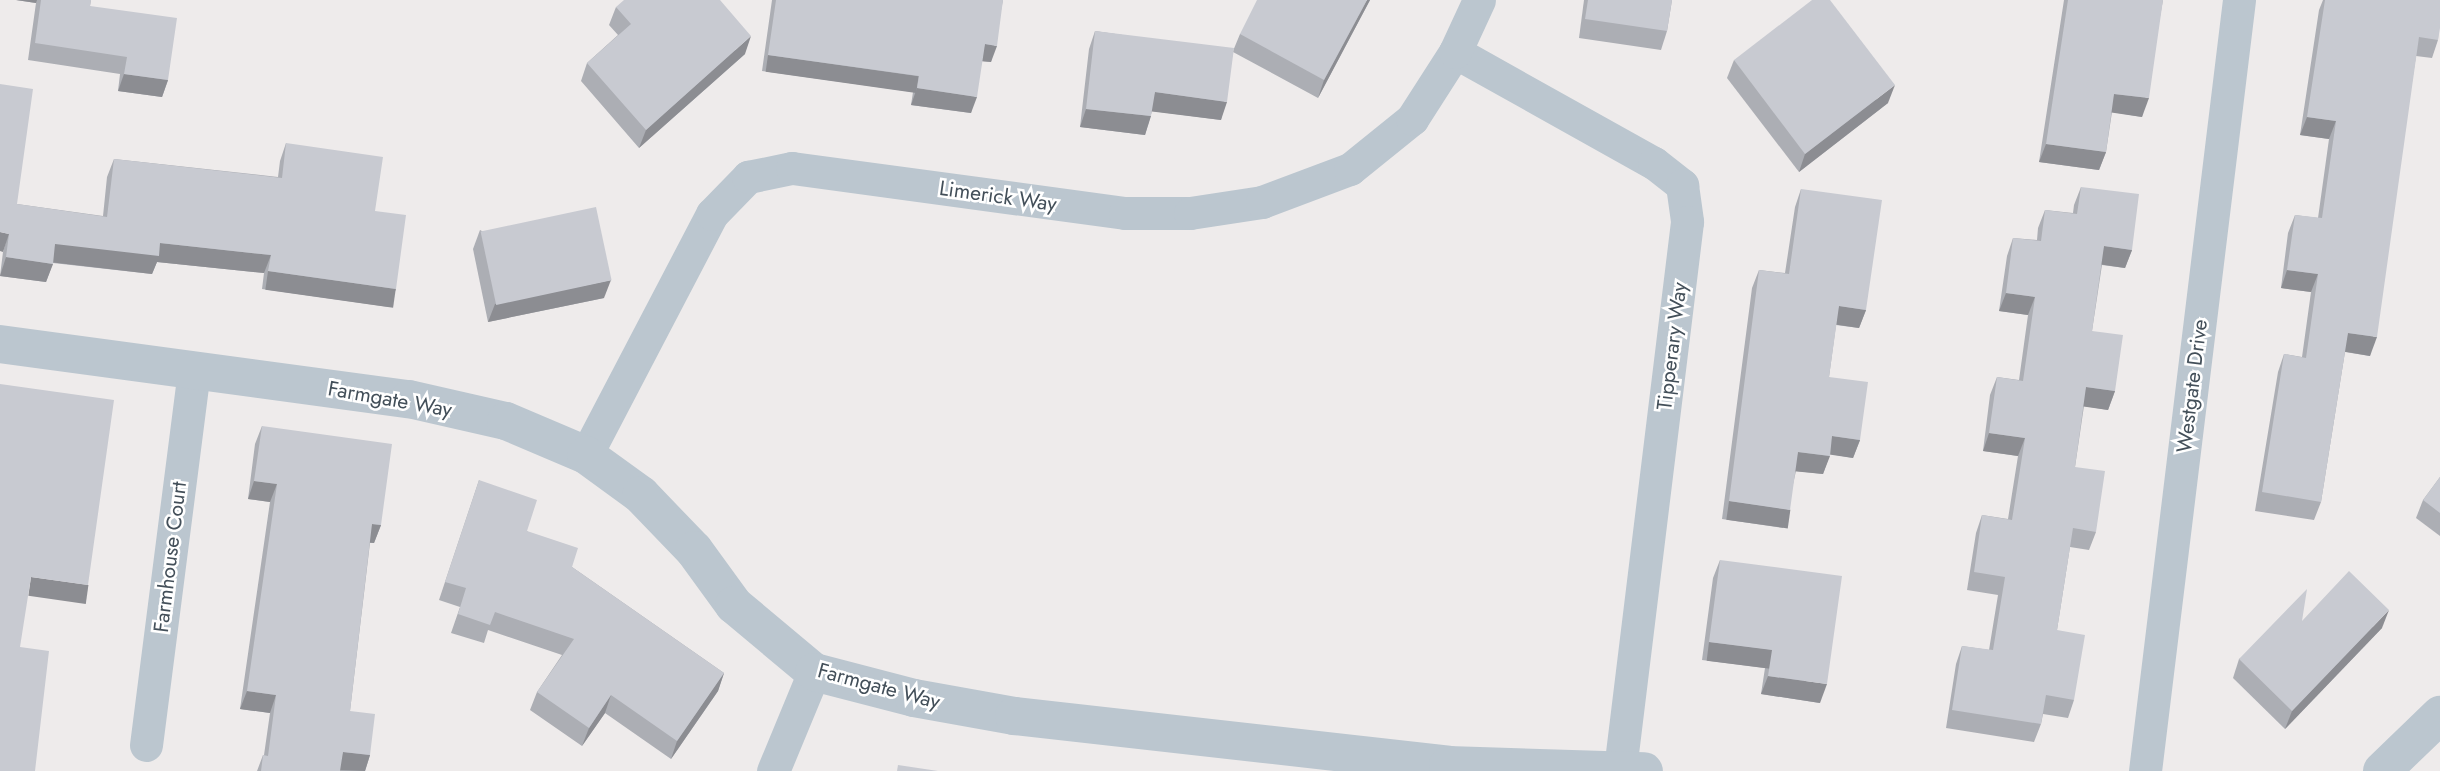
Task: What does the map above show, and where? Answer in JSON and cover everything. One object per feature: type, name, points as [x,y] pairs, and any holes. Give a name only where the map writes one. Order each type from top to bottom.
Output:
[{"type":"street","name":"Limerick Way","points":[[586,455],[712,214],[748,177],[792,168],[1125,214],[1190,213],[1262,202],[1350,169],[1412,118],[1455,51],[1479,0]]},
{"type":"street","name":"Westgate Drive","points":[[2145,771],[2239,0]]},
{"type":"street","name":"Tipperary Way","points":[[1455,51],[1654,163],[1682,185],[1687,222],[1632,770]]},
{"type":"street","name":"Farmgate Way","points":[[0,344],[409,399],[506,421],[586,455],[641,495],[694,550],[734,605],[814,672],[914,698],[1014,716],[1448,765],[1632,770]]},
{"type":"street","name":"Farmhouse Court","points":[[146,745],[194,370]]},
{"type":"street","points":[[773,771],[814,672]]},
{"type":"street","points":[[2382,771],[2440,715]]},
{"type":"building","points":[[41,0],[91,0],[90,6],[177,18],[168,80],[124,74],[127,57],[35,43]]},
{"type":"building","points":[[624,0],[720,0],[751,36],[646,130],[587,63],[631,24],[616,7]]},
{"type":"building","points":[[776,0],[1003,0],[997,46],[985,44],[977,97],[917,88],[919,76],[768,55]]},
{"type":"building","points":[[1257,0],[1367,0],[1324,80],[1240,34]]},
{"type":"building","points":[[1588,0],[1672,0],[1667,31],[1585,19]]},
{"type":"building","points":[[1812,0],[1830,0],[1895,85],[1805,154],[1734,60]]},
{"type":"building","points":[[2068,0],[2163,0],[2149,98],[2114,94],[2106,152],[2046,144]]},
{"type":"building","points":[[2325,0],[2440,0],[2440,28],[2438,40],[2419,37],[2377,337],[2348,333],[2321,502],[2262,492],[2284,354],[2306,358],[2318,274],[2287,270],[2295,215],[2322,218],[2336,121],[2307,117]]},
{"type":"building","points":[[1095,31],[1234,48],[1227,102],[1155,92],[1151,116],[1086,109]]},
{"type":"building","points":[[0,84],[33,89],[17,204],[107,217],[114,159],[282,178],[286,143],[383,157],[375,211],[406,215],[396,289],[268,271],[271,255],[160,243],[159,256],[55,244],[53,264],[6,257],[9,234],[0,232]]},
{"type":"building","points":[[2081,187],[2139,194],[2132,250],[2104,246],[2092,331],[2123,335],[2115,391],[2086,387],[2075,467],[2105,471],[2096,532],[2073,528],[2057,630],[2085,635],[2074,700],[2046,695],[2041,724],[1952,710],[1962,646],[1993,650],[2005,577],[1974,572],[1982,515],[2012,520],[2025,438],[1989,433],[1997,377],[2023,381],[2035,297],[2006,293],[2013,238],[2041,241],[2045,210],[2077,214]]},
{"type":"building","points":[[1801,189],[1882,200],[1866,310],[1839,306],[1829,377],[1868,382],[1860,440],[1832,436],[1830,456],[1798,452],[1790,510],[1729,501],[1759,270],[1789,274]]},
{"type":"building","points":[[596,207],[612,280],[496,305],[481,232]]},
{"type":"building","points":[[0,384],[114,400],[88,585],[31,577],[20,647],[49,651],[35,771],[0,771]]},
{"type":"building","points":[[262,426],[392,444],[381,525],[372,524],[350,711],[375,714],[370,755],[343,752],[340,771],[261,771],[263,755],[268,756],[276,695],[247,691],[277,484],[254,481]]},
{"type":"building","points":[[2440,477],[2440,513],[2423,500]]},
{"type":"building","points":[[479,480],[537,500],[527,531],[578,548],[572,567],[724,673],[677,741],[611,695],[589,728],[537,692],[574,639],[495,612],[490,625],[458,614],[466,588],[445,582]]},
{"type":"building","points":[[1720,560],[1842,576],[1827,684],[1768,676],[1772,650],[1709,642]]},
{"type":"building","points":[[2349,571],[2389,610],[2292,711],[2239,659],[2307,589],[2302,621]]},
{"type":"building","points":[[898,765],[938,771],[897,771]]}]
